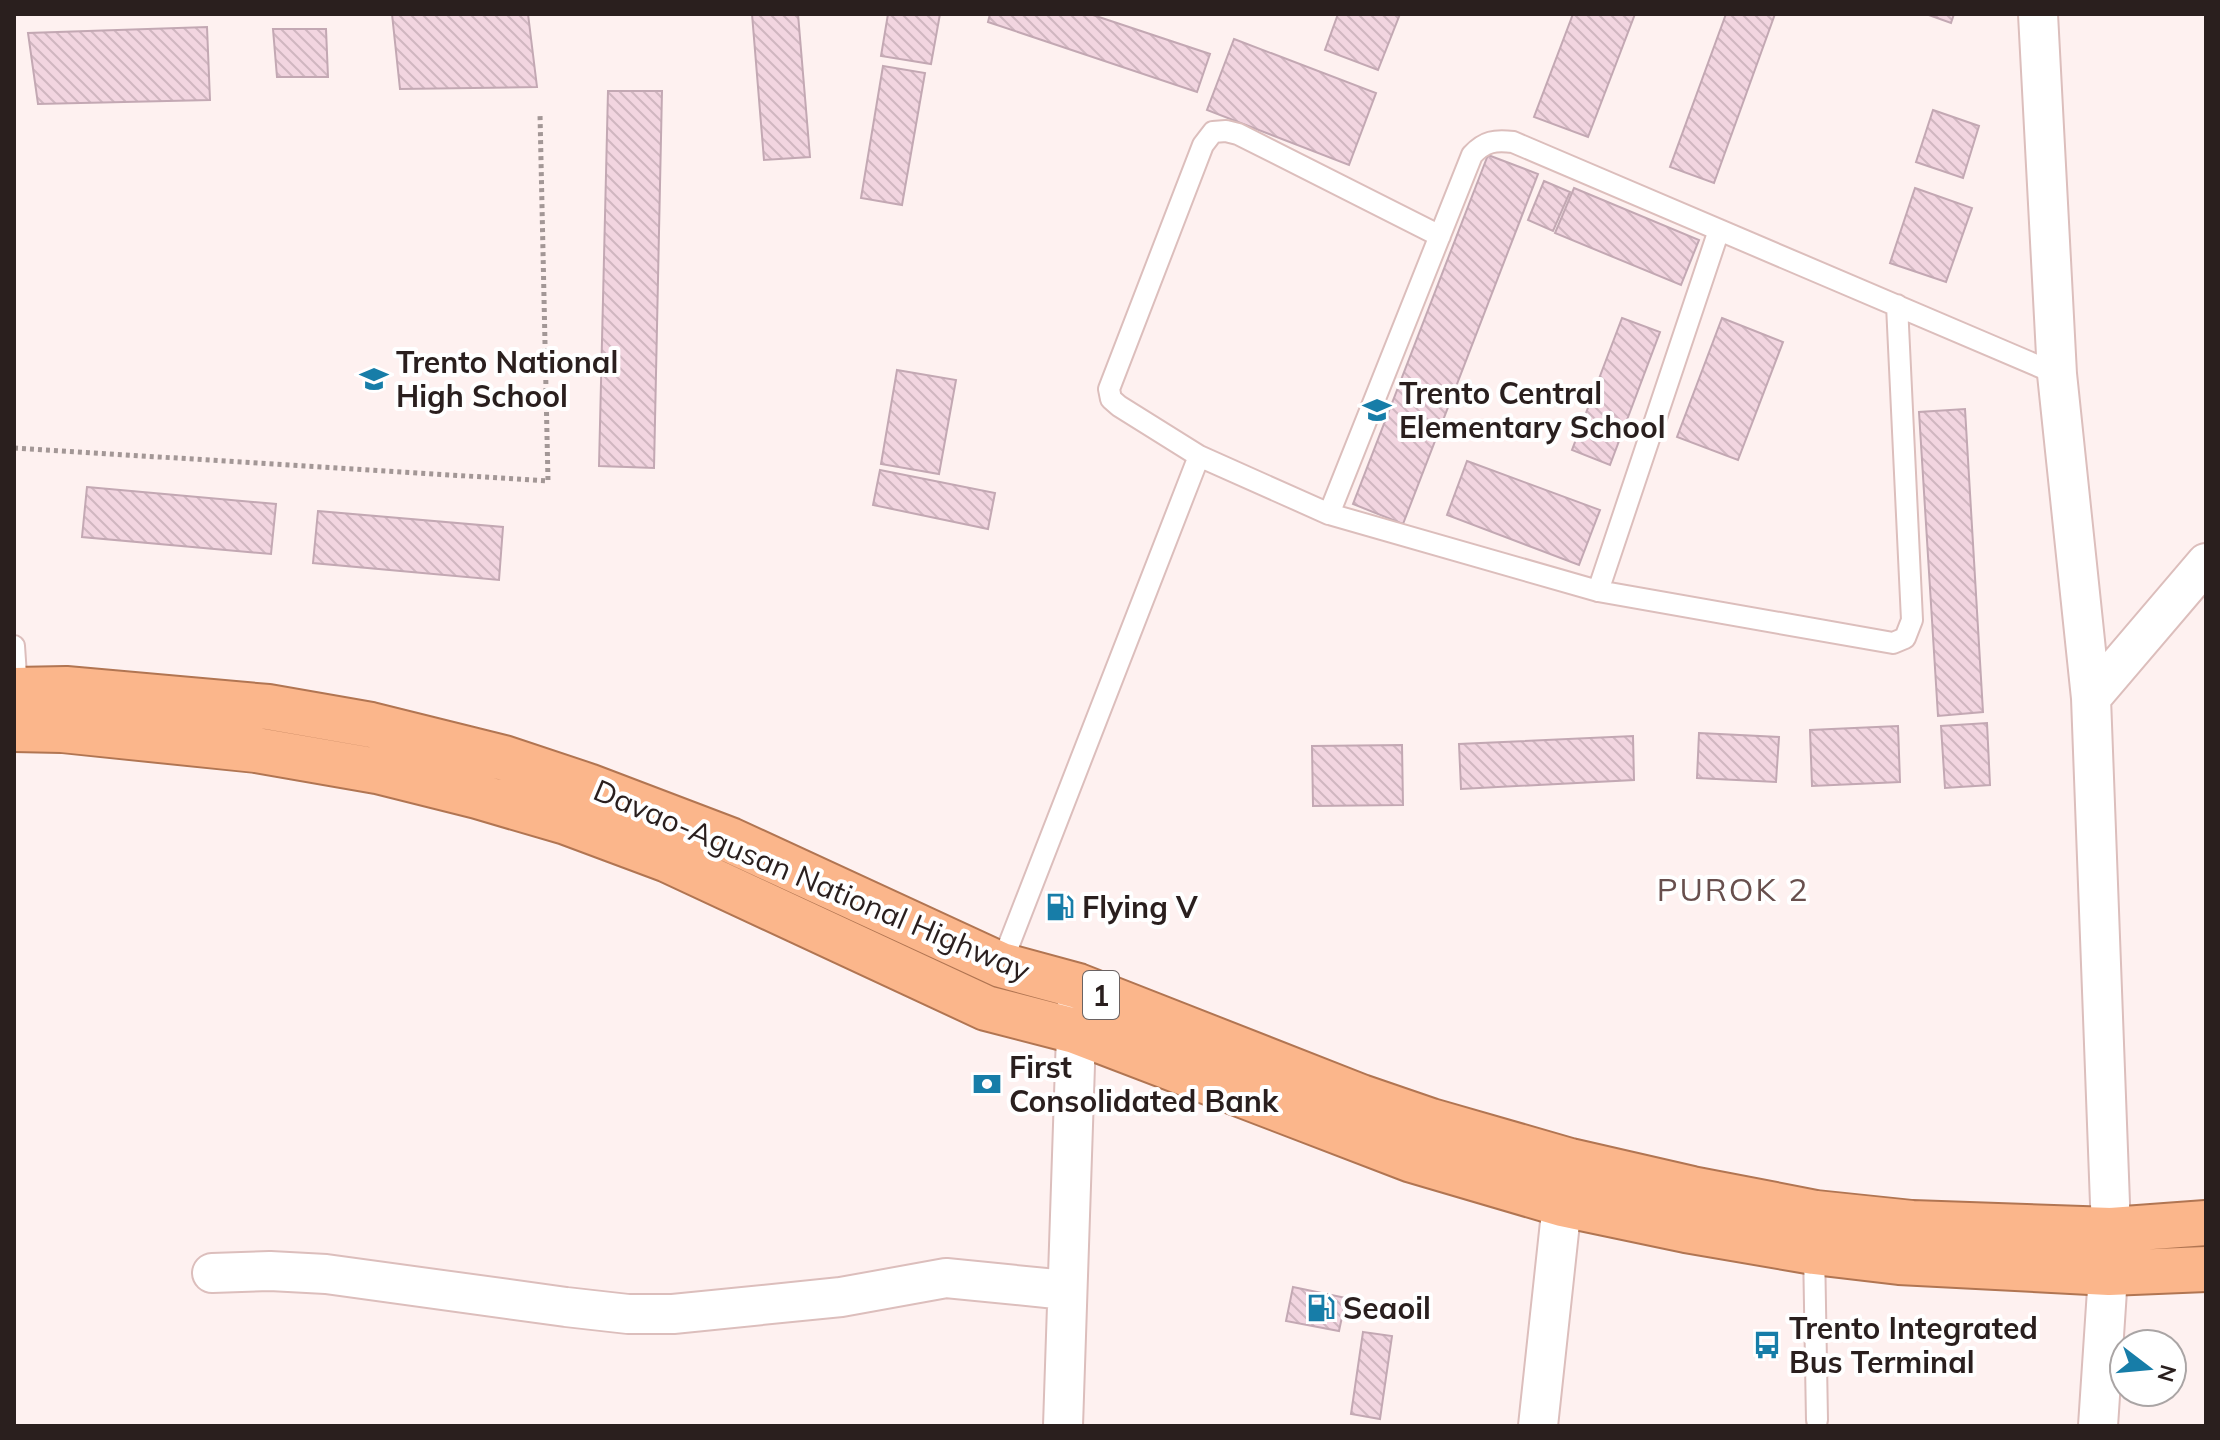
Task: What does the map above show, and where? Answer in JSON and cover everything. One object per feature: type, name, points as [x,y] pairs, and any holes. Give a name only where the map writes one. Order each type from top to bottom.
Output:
[{"type":"highway","name":"Davao-Agusan National Highway","points":[[15,703],[377,771],[566,822],[668,860],[986,1008],[1075,1031],[1354,1117],[1431,1121],[1570,1161],[1692,1189],[1899,1262],[2109,1273],[2206,1269]]},
{"type":"highway","name":"Davao-Agusan National Highway","points":[[64,710],[268,707],[371,725],[504,758],[639,804],[730,840],[1001,965],[1078,986],[1354,1117],[1412,1160],[1562,1204],[1686,1230],[1815,1232],[1912,1223],[2111,1230],[2206,1223]]},
{"type":"street","points":[[2038,14],[2057,374],[2091,698],[2111,1230],[2098,1426]]},
{"type":"street","points":[[2091,698],[2206,563]]},
{"type":"street","points":[[1063,1426],[1078,986]]},
{"type":"street","points":[[1538,1426],[1562,1204],[1570,1161]]},
{"type":"street","points":[[212,1273],[270,1271],[326,1274],[628,1314],[673,1314],[841,1297],[946,1278],[1066,1290]]},
{"type":"lane","points":[[1440,236],[1238,134],[1213,132],[1203,145],[1109,389],[1111,399],[1199,456],[1329,514],[1598,591],[1893,643],[1905,638],[1912,620],[1897,305]]},
{"type":"lane","points":[[1329,514],[1472,155],[1482,144],[1495,140],[1513,142],[2057,374]]},
{"type":"lane","points":[[1598,591],[1719,230]]},
{"type":"lane","points":[[986,1008],[1199,456]]},
{"type":"lane","points":[[14,646],[15,703]]},
{"type":"lane","points":[[1815,1232],[1817,1420]]},
{"type":"path","points":[[14,448],[548,481],[540,114]]},
{"type":"building","points":[[392,14],[528,14],[537,87],[400,89]]},
{"type":"building","points":[[752,14],[798,14],[810,157],[764,160]]},
{"type":"building","points":[[888,14],[940,14],[931,64],[881,56]]},
{"type":"building","points":[[990,14],[1090,14],[1210,54],[1197,92],[988,22]]},
{"type":"building","points":[[1338,14],[1400,14],[1378,70],[1325,50]]},
{"type":"building","points":[[1573,14],[1635,14],[1588,137],[1534,117]]},
{"type":"building","points":[[1726,14],[1775,14],[1714,183],[1670,167]]},
{"type":"building","points":[[1926,14],[1954,14],[1951,23]]},
{"type":"building","points":[[207,27],[210,100],[38,104],[28,33]]},
{"type":"building","points":[[273,29],[326,29],[328,77],[277,77]]},
{"type":"building","points":[[1234,39],[1376,93],[1349,165],[1207,110]]},
{"type":"building","points":[[883,66],[925,73],[902,205],[861,198]]},
{"type":"building","points":[[608,91],[662,91],[654,468],[599,466]]},
{"type":"building","points":[[1933,110],[1979,126],[1963,178],[1916,162]]},
{"type":"building","points":[[1488,155],[1538,174],[1403,524],[1353,504]]},
{"type":"building","points":[[1544,181],[1570,192],[1553,231],[1528,220]]},
{"type":"building","points":[[1574,188],[1699,240],[1681,285],[1555,233]]},
{"type":"building","points":[[1915,188],[1972,208],[1946,282],[1890,263]]},
{"type":"building","points":[[1622,318],[1660,332],[1610,465],[1572,450]]},
{"type":"building","points":[[1722,318],[1783,342],[1738,460],[1677,437]]},
{"type":"building","points":[[897,370],[956,380],[939,474],[881,464]]},
{"type":"building","points":[[1965,409],[1983,712],[1938,716],[1919,412]]},
{"type":"building","points":[[1467,461],[1600,510],[1579,565],[1447,515]]},
{"type":"building","points":[[880,470],[995,493],[988,529],[873,505]]},
{"type":"building","points":[[87,487],[276,504],[271,554],[82,537]]},
{"type":"building","points":[[318,511],[503,527],[499,580],[313,563]]},
{"type":"building","points":[[1987,723],[1990,785],[1945,788],[1941,726]]},
{"type":"building","points":[[1898,726],[1900,782],[1812,786],[1810,730]]},
{"type":"building","points":[[1699,733],[1779,737],[1776,782],[1697,778]]},
{"type":"building","points":[[1633,736],[1634,780],[1461,789],[1459,744]]},
{"type":"building","points":[[1402,745],[1403,805],[1313,806],[1312,746]]},
{"type":"building","points":[[1293,1287],[1346,1298],[1339,1331],[1286,1321]]},
{"type":"building","points":[[1363,1332],[1392,1336],[1380,1419],[1351,1414]]},
{"type":"place","name":"Trento National High School","points":[[374,379]]},
{"type":"place","name":"Trento Central Elementary School","points":[[1377,410]]},
{"type":"place","name":"Flying V","points":[[1060,907]]},
{"type":"place","name":"First Consolidated Bank","points":[[987,1084]]},
{"type":"place","name":"Seaoil","points":[[1321,1308]]},
{"type":"place","name":"Trento Integrated Bus Terminal","points":[[1767,1345]]},
{"type":"district","name":"PUROK 2","points":[[1733,889]]}]
